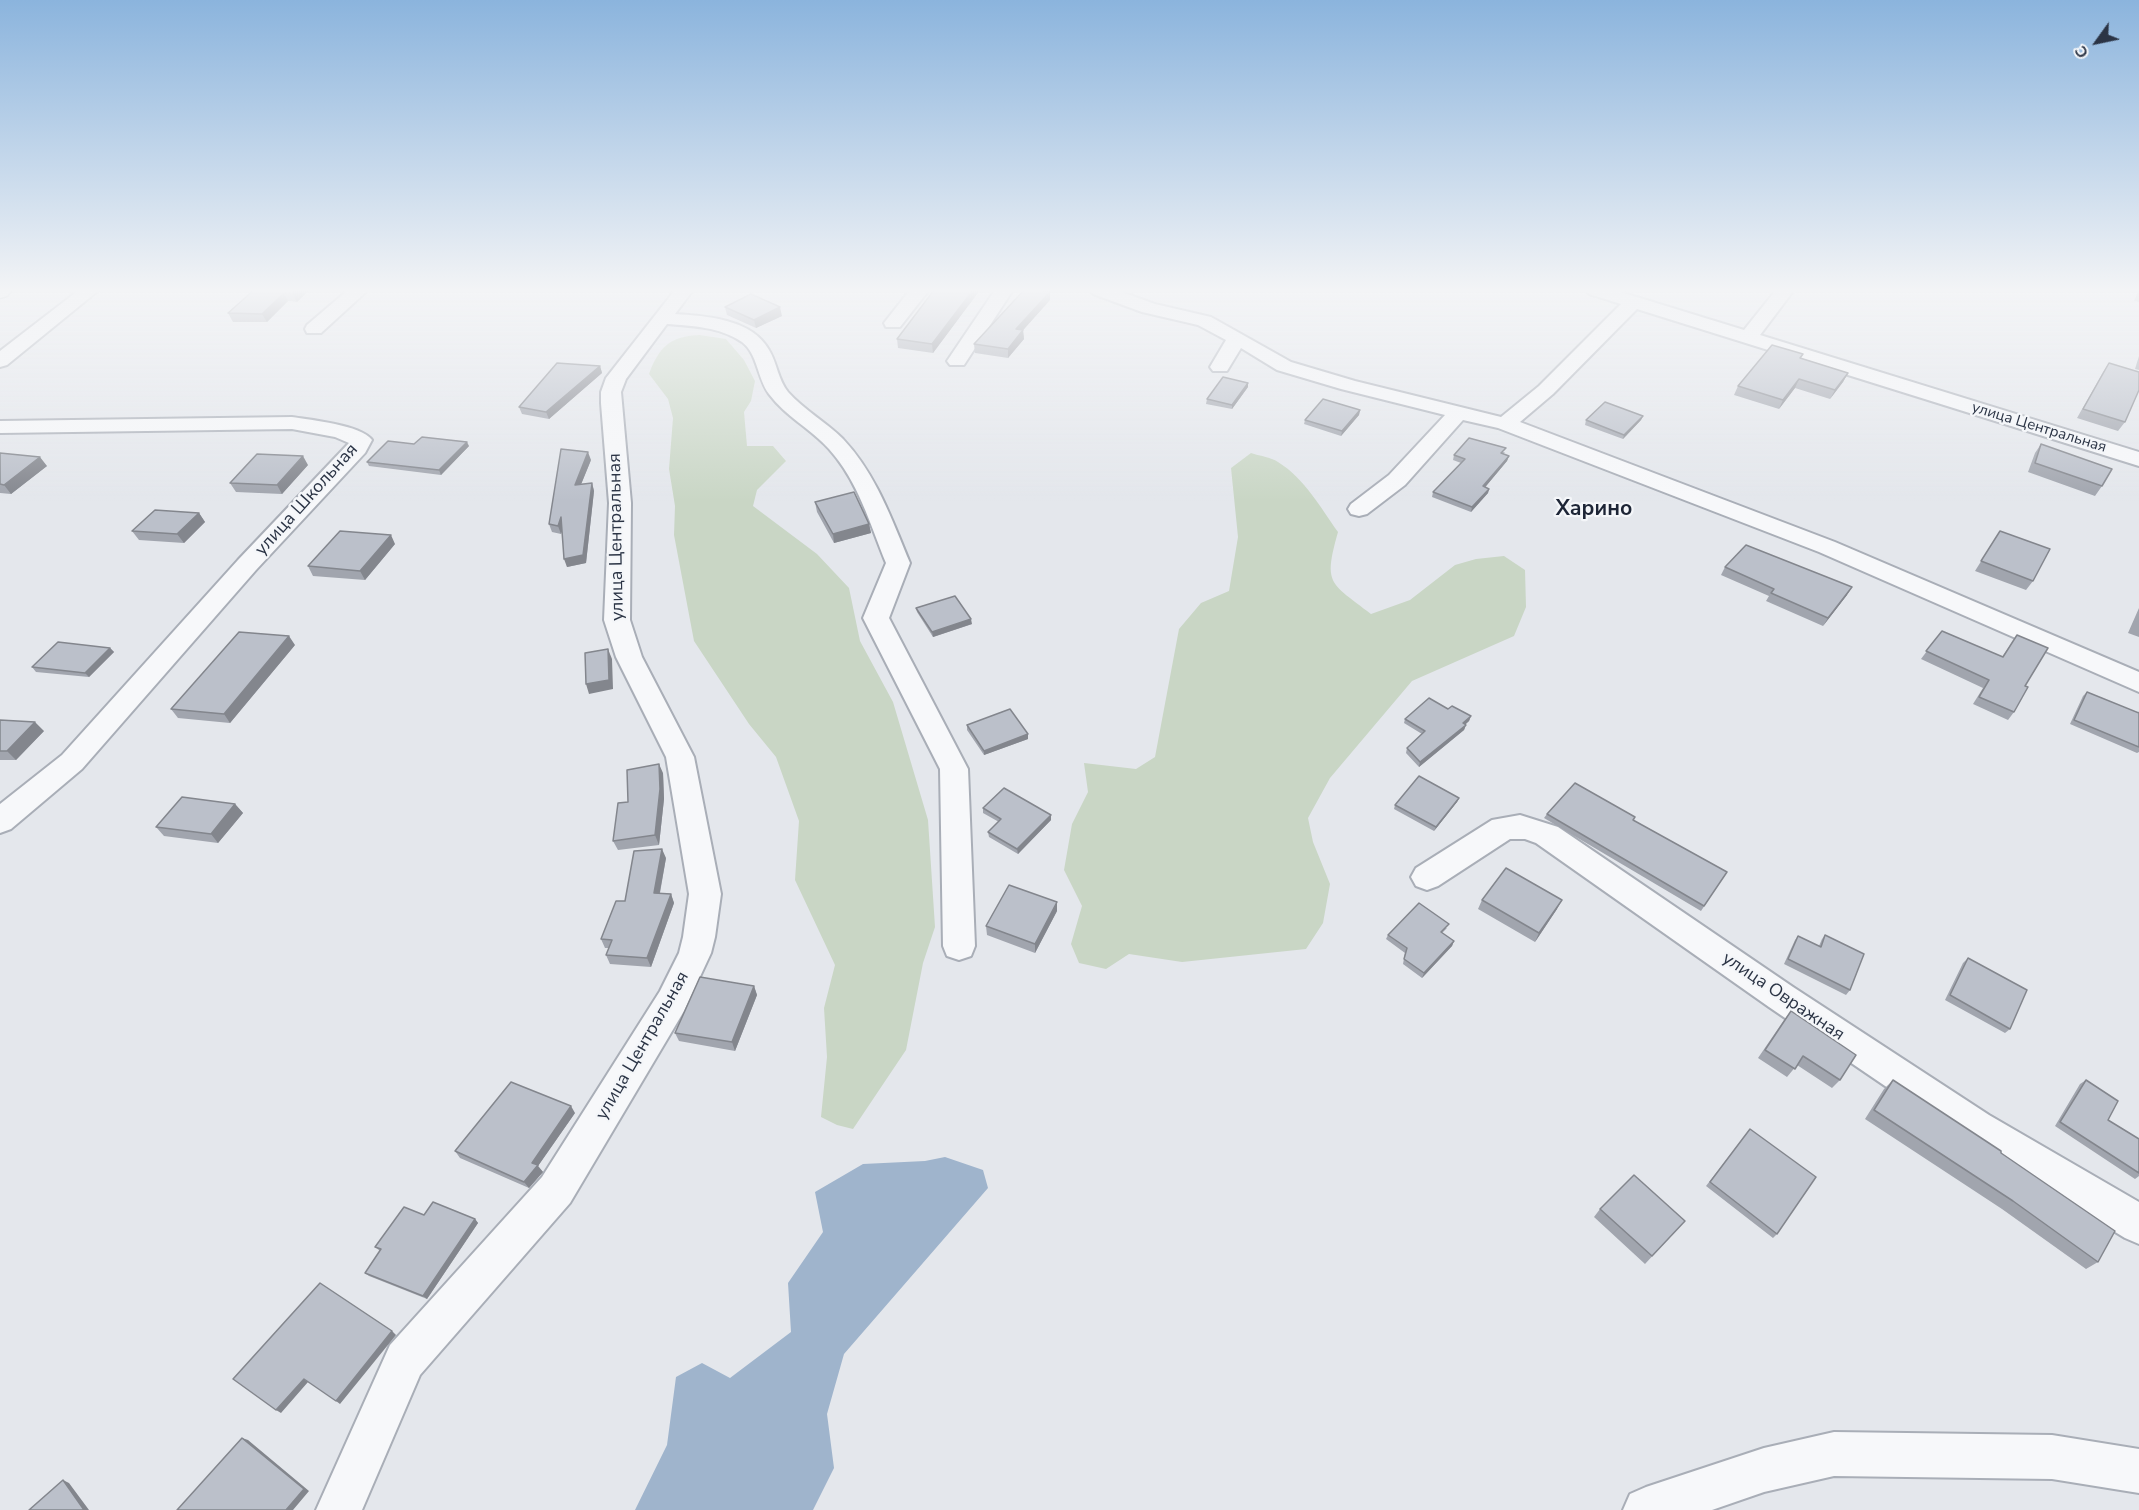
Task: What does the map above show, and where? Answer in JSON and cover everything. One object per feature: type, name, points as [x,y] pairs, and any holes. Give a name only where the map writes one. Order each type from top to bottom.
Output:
[{"type":"street","name":"улица Центральная","points":[[339,1510],[405,1360],[556,1190],[672,1001],[699,937],[705,894],[680,757],[629,657],[618,627],[616,614],[620,503],[611,392],[619,373],[629,360]]},
{"type":"street","points":[[764,360],[772,384],[780,395],[836,444],[861,477],[898,563],[876,618],[954,769],[959,946]]},
{"type":"street","points":[[1220,367],[1224,360]]},
{"type":"street","points":[[1275,360],[1284,366],[1505,424],[1827,547],[2139,683]]},
{"type":"street","points":[[1505,424],[1546,390],[1576,360]]},
{"type":"street","name":"улица Центральная","points":[[1823,360],[2139,459]]},
{"type":"street","points":[[1359,509],[1397,480],[1459,412]]},
{"type":"street","name":"улица Школьная","points":[[0,427],[292,423],[340,432],[361,440],[357,448],[247,565],[72,762],[0,821]]},
{"type":"street","name":"улица Овражная","points":[[1427,877],[1503,828],[1514,826],[1532,828],[1547,835],[1976,1127],[2139,1224]]},
{"type":"street","points":[[1646,1510],[1764,1470],[1834,1454],[2052,1457],[2139,1471]]},
{"type":"green space","points":[[655,360],[744,360],[755,381],[751,401],[744,412],[747,446],[773,446],[786,461],[757,490],[753,506],[817,554],[849,588],[860,641],[893,702],[928,820],[935,927],[923,963],[906,1050],[853,1129],[837,1125],[821,1117],[827,1057],[824,1008],[835,965],[795,880],[799,821],[776,757],[749,724],[694,641],[674,535],[675,506],[669,469],[673,418],[668,399],[649,374]]},
{"type":"green space","points":[[1251,453],[1278,462],[1296,476],[1311,494],[1338,532],[1331,563],[1334,581],[1346,595],[1371,614],[1410,600],[1455,565],[1476,559],[1504,556],[1525,570],[1526,607],[1514,636],[1412,681],[1330,778],[1308,818],[1313,842],[1330,884],[1323,923],[1306,949],[1182,962],[1129,954],[1106,969],[1079,963],[1071,944],[1082,906],[1064,870],[1072,824],[1088,792],[1084,763],[1136,769],[1155,757],[1179,629],[1201,603],[1229,591],[1238,537],[1231,468]]},
{"type":"water","points":[[945,1157],[983,1170],[988,1188],[844,1354],[827,1414],[834,1468],[813,1510],[635,1510],[667,1445],[676,1377],[702,1363],[730,1378],[791,1332],[788,1283],[823,1232],[815,1192],[863,1164],[925,1161]]},
{"type":"building","points":[[1759,360],[1808,360],[1848,373],[1835,390],[1799,379],[1783,400],[1738,386]]},
{"type":"building","points":[[557,363],[600,366],[546,412],[519,407]]},
{"type":"building","points":[[2109,363],[2139,372],[2139,390],[2125,422],[2083,409]]},
{"type":"building","points":[[1223,377],[1248,383],[1232,405],[1207,399]]},
{"type":"building","points":[[1323,399],[1360,410],[1342,431],[1305,420]]},
{"type":"building","points":[[1605,402],[1643,416],[1624,435],[1586,420]]},
{"type":"building","points":[[422,437],[467,442],[439,470],[367,462],[388,441],[414,444]]},
{"type":"building","points":[[1469,438],[1506,448],[1501,453],[1509,456],[1483,486],[1489,489],[1472,507],[1433,492],[1465,459],[1454,455]]},
{"type":"building","points":[[2041,444],[2112,469],[2102,486],[2035,463]]},
{"type":"building","points":[[561,449],[588,452],[575,485],[592,483],[583,555],[564,559],[561,517],[558,526],[549,524]]},
{"type":"building","points":[[0,453],[40,457],[4,485],[0,484]]},
{"type":"building","points":[[257,454],[303,456],[277,485],[230,483]]},
{"type":"building","points":[[854,492],[869,524],[833,534],[815,502]]},
{"type":"building","points":[[155,510],[199,513],[177,534],[132,531]]},
{"type":"building","points":[[340,531],[391,535],[360,571],[308,566]]},
{"type":"building","points":[[2000,531],[2050,549],[2033,581],[1981,561]]},
{"type":"building","points":[[1746,545],[1852,587],[1828,618],[1771,593],[1774,589],[1725,567]]},
{"type":"building","points":[[955,596],[971,619],[932,632],[916,608]]},
{"type":"building","points":[[1942,631],[2003,657],[2017,635],[2048,648],[2025,686],[2028,687],[2014,712],[1979,697],[1989,680],[1926,651]]},
{"type":"building","points":[[239,632],[289,636],[224,714],[171,709]]},
{"type":"building","points":[[58,642],[110,648],[85,673],[32,667]]},
{"type":"building","points":[[608,649],[609,680],[586,684],[585,653]]},
{"type":"building","points":[[2087,692],[2139,713],[2139,747],[2074,720]]},
{"type":"building","points":[[1429,698],[1448,709],[1452,706],[1471,716],[1463,723],[1466,725],[1420,762],[1407,748],[1425,731],[1405,719]]},
{"type":"building","points":[[1010,709],[1028,734],[984,751],[967,725]]},
{"type":"building","points":[[0,720],[35,722],[7,751],[0,751]]},
{"type":"building","points":[[659,764],[660,789],[655,835],[613,841],[618,803],[628,802],[627,770]]},
{"type":"building","points":[[1419,776],[1459,798],[1436,827],[1395,805]]},
{"type":"building","points":[[1575,783],[1635,817],[1633,820],[1727,872],[1704,906],[1547,814]]},
{"type":"building","points":[[1004,788],[1051,815],[1017,849],[988,832],[1001,819],[983,808]]},
{"type":"building","points":[[182,797],[235,804],[211,834],[156,827]]},
{"type":"building","points":[[662,849],[654,893],[671,894],[647,958],[606,955],[612,940],[601,939],[616,901],[625,901],[634,851]]},
{"type":"building","points":[[1506,868],[1562,900],[1539,933],[1482,900]]},
{"type":"building","points":[[1009,885],[1057,902],[1035,944],[986,926]]},
{"type":"building","points":[[1419,903],[1449,924],[1441,932],[1454,941],[1424,973],[1404,959],[1407,948],[1388,935]]},
{"type":"building","points":[[1825,935],[1864,954],[1850,990],[1788,959],[1798,936],[1821,947]]},
{"type":"building","points":[[1968,958],[2027,990],[2010,1029],[1950,995]]},
{"type":"building","points":[[700,977],[754,986],[732,1042],[675,1033]]},
{"type":"building","points":[[1791,1011],[1856,1055],[1840,1080],[1803,1056],[1795,1069],[1765,1050]]},
{"type":"building","points":[[1893,1080],[2001,1151],[2115,1231],[2098,1262],[2013,1201],[1874,1110]]},
{"type":"building","points":[[2086,1080],[2118,1101],[2108,1120],[2139,1139],[2139,1173],[2060,1122]]},
{"type":"building","points":[[511,1082],[571,1106],[532,1163],[538,1165],[524,1182],[455,1151]]},
{"type":"building","points":[[1750,1129],[1816,1177],[1777,1234],[1710,1182]]},
{"type":"building","points":[[1634,1175],[1685,1221],[1652,1256],[1600,1209]]},
{"type":"building","points":[[433,1202],[475,1219],[423,1296],[365,1273],[381,1249],[375,1247],[404,1207],[424,1215]]},
{"type":"building","points":[[320,1283],[392,1331],[336,1401],[304,1379],[276,1410],[233,1379]]},
{"type":"building","points":[[242,1438],[304,1489],[286,1510],[177,1510]]},
{"type":"building","points":[[63,1480],[84,1510],[29,1510]]},
{"type":"district","name":"Харино","points":[[1594,510]]}]
